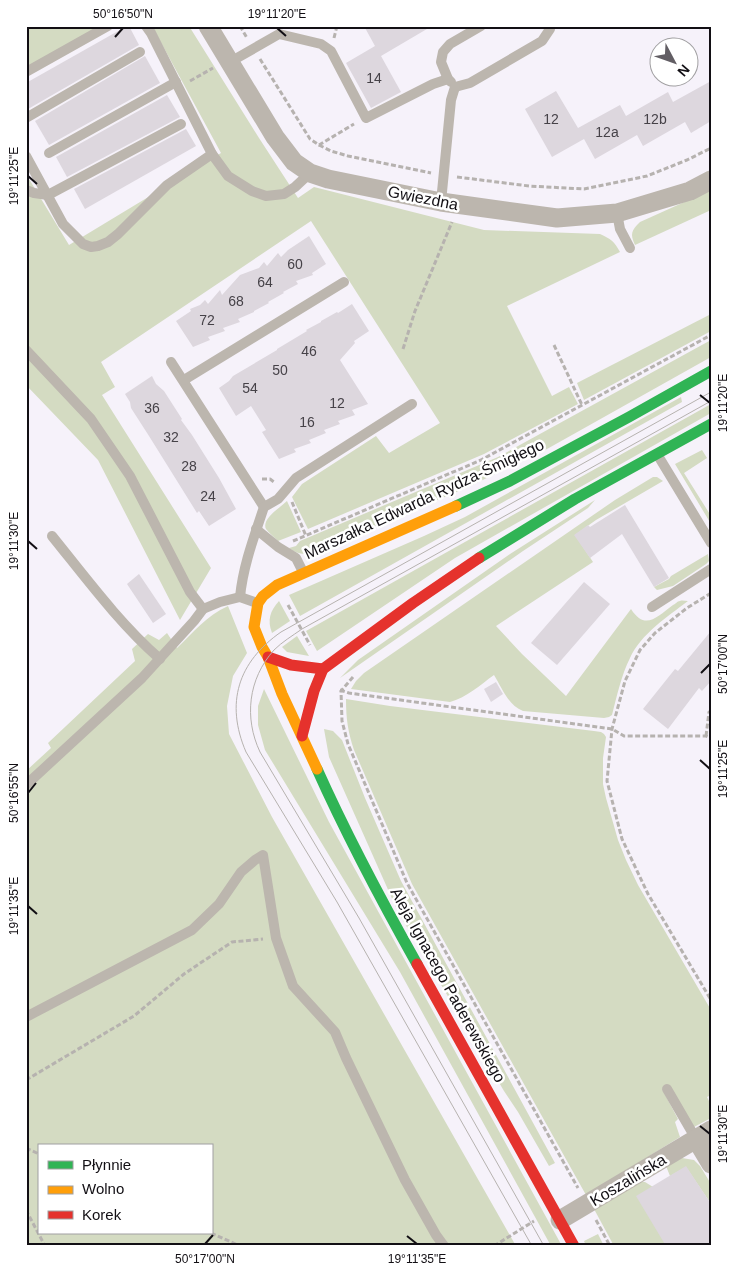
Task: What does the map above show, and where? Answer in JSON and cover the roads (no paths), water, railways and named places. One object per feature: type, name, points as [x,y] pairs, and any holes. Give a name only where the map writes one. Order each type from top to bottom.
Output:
[{"type":"street","name":"Gwiezdna","points":[[208,26],[275,137],[294,162],[310,173],[328,180],[448,203],[557,218],[617,213],[690,191],[711,180]]},
{"type":"street","name":"Marszałka Edwarda Rydza-Śmigłego","points":[[258,603],[263,596],[277,585],[510,481],[711,371]]},
{"type":"street","points":[[302,736],[314,691],[323,669],[443,582],[542,518],[711,424]]},
{"type":"street","points":[[258,603],[254,627],[302,736]]},
{"type":"street","points":[[268,658],[291,665],[323,669]]},
{"type":"street","name":"Aleja Ignacego Paderewskiego","points":[[302,736],[338,816],[383,903],[574,1246]]},
{"type":"street","points":[[703,1135],[711,1164]]},
{"type":"street","name":"Koszalińska","points":[[560,1220],[703,1135]]},
{"type":"lane","points":[[26,72],[108,26]]},
{"type":"lane","points":[[146,26],[212,154],[228,176],[252,191],[266,196],[284,194],[295,188],[310,173]]},
{"type":"lane","points":[[448,203],[443,176],[452,83],[441,62],[443,52],[450,44],[481,26]]},
{"type":"lane","points":[[229,61],[279,34],[321,44],[331,51],[366,118],[433,84],[470,83],[542,41],[550,26]]},
{"type":"lane","points":[[26,118],[140,52]]},
{"type":"lane","points":[[49,153],[177,84]]},
{"type":"lane","points":[[26,190],[48,195],[181,124]]},
{"type":"lane","points":[[26,156],[30,169],[48,195],[63,224],[83,244],[91,247],[108,242],[167,185],[212,154]]},
{"type":"lane","points":[[617,213],[620,229],[630,248]]},
{"type":"lane","points":[[184,380],[344,282]]},
{"type":"lane","points":[[26,350],[90,420],[130,476],[190,592],[203,609]]},
{"type":"lane","points":[[171,362],[264,507]]},
{"type":"lane","points":[[240,597],[242,579],[264,507],[278,499],[296,478],[412,404]]},
{"type":"lane","points":[[657,453],[711,543]]},
{"type":"lane","points":[[256,529],[278,547],[296,558],[304,573]]},
{"type":"lane","points":[[52,536],[140,641],[160,658]]},
{"type":"lane","points":[[652,607],[711,568]]},
{"type":"lane","points":[[26,785],[142,678],[203,609],[240,597],[258,603]]},
{"type":"lane","points":[[26,1017],[192,930],[219,904],[242,872],[263,855],[276,938],[293,986],[335,1032],[405,1180],[444,1246]]},
{"type":"lane","points":[[667,1089],[703,1135]]},
{"type":"tram line","points":[[532,1246],[337,902],[246,752],[237,717],[237,700],[240,685],[245,670],[254,657],[281,632],[711,392]]},
{"type":"tram line","points":[[544,1246],[359,918],[260,752],[252,726],[251,699],[254,686],[265,661],[277,647],[302,629],[711,401]]}]
